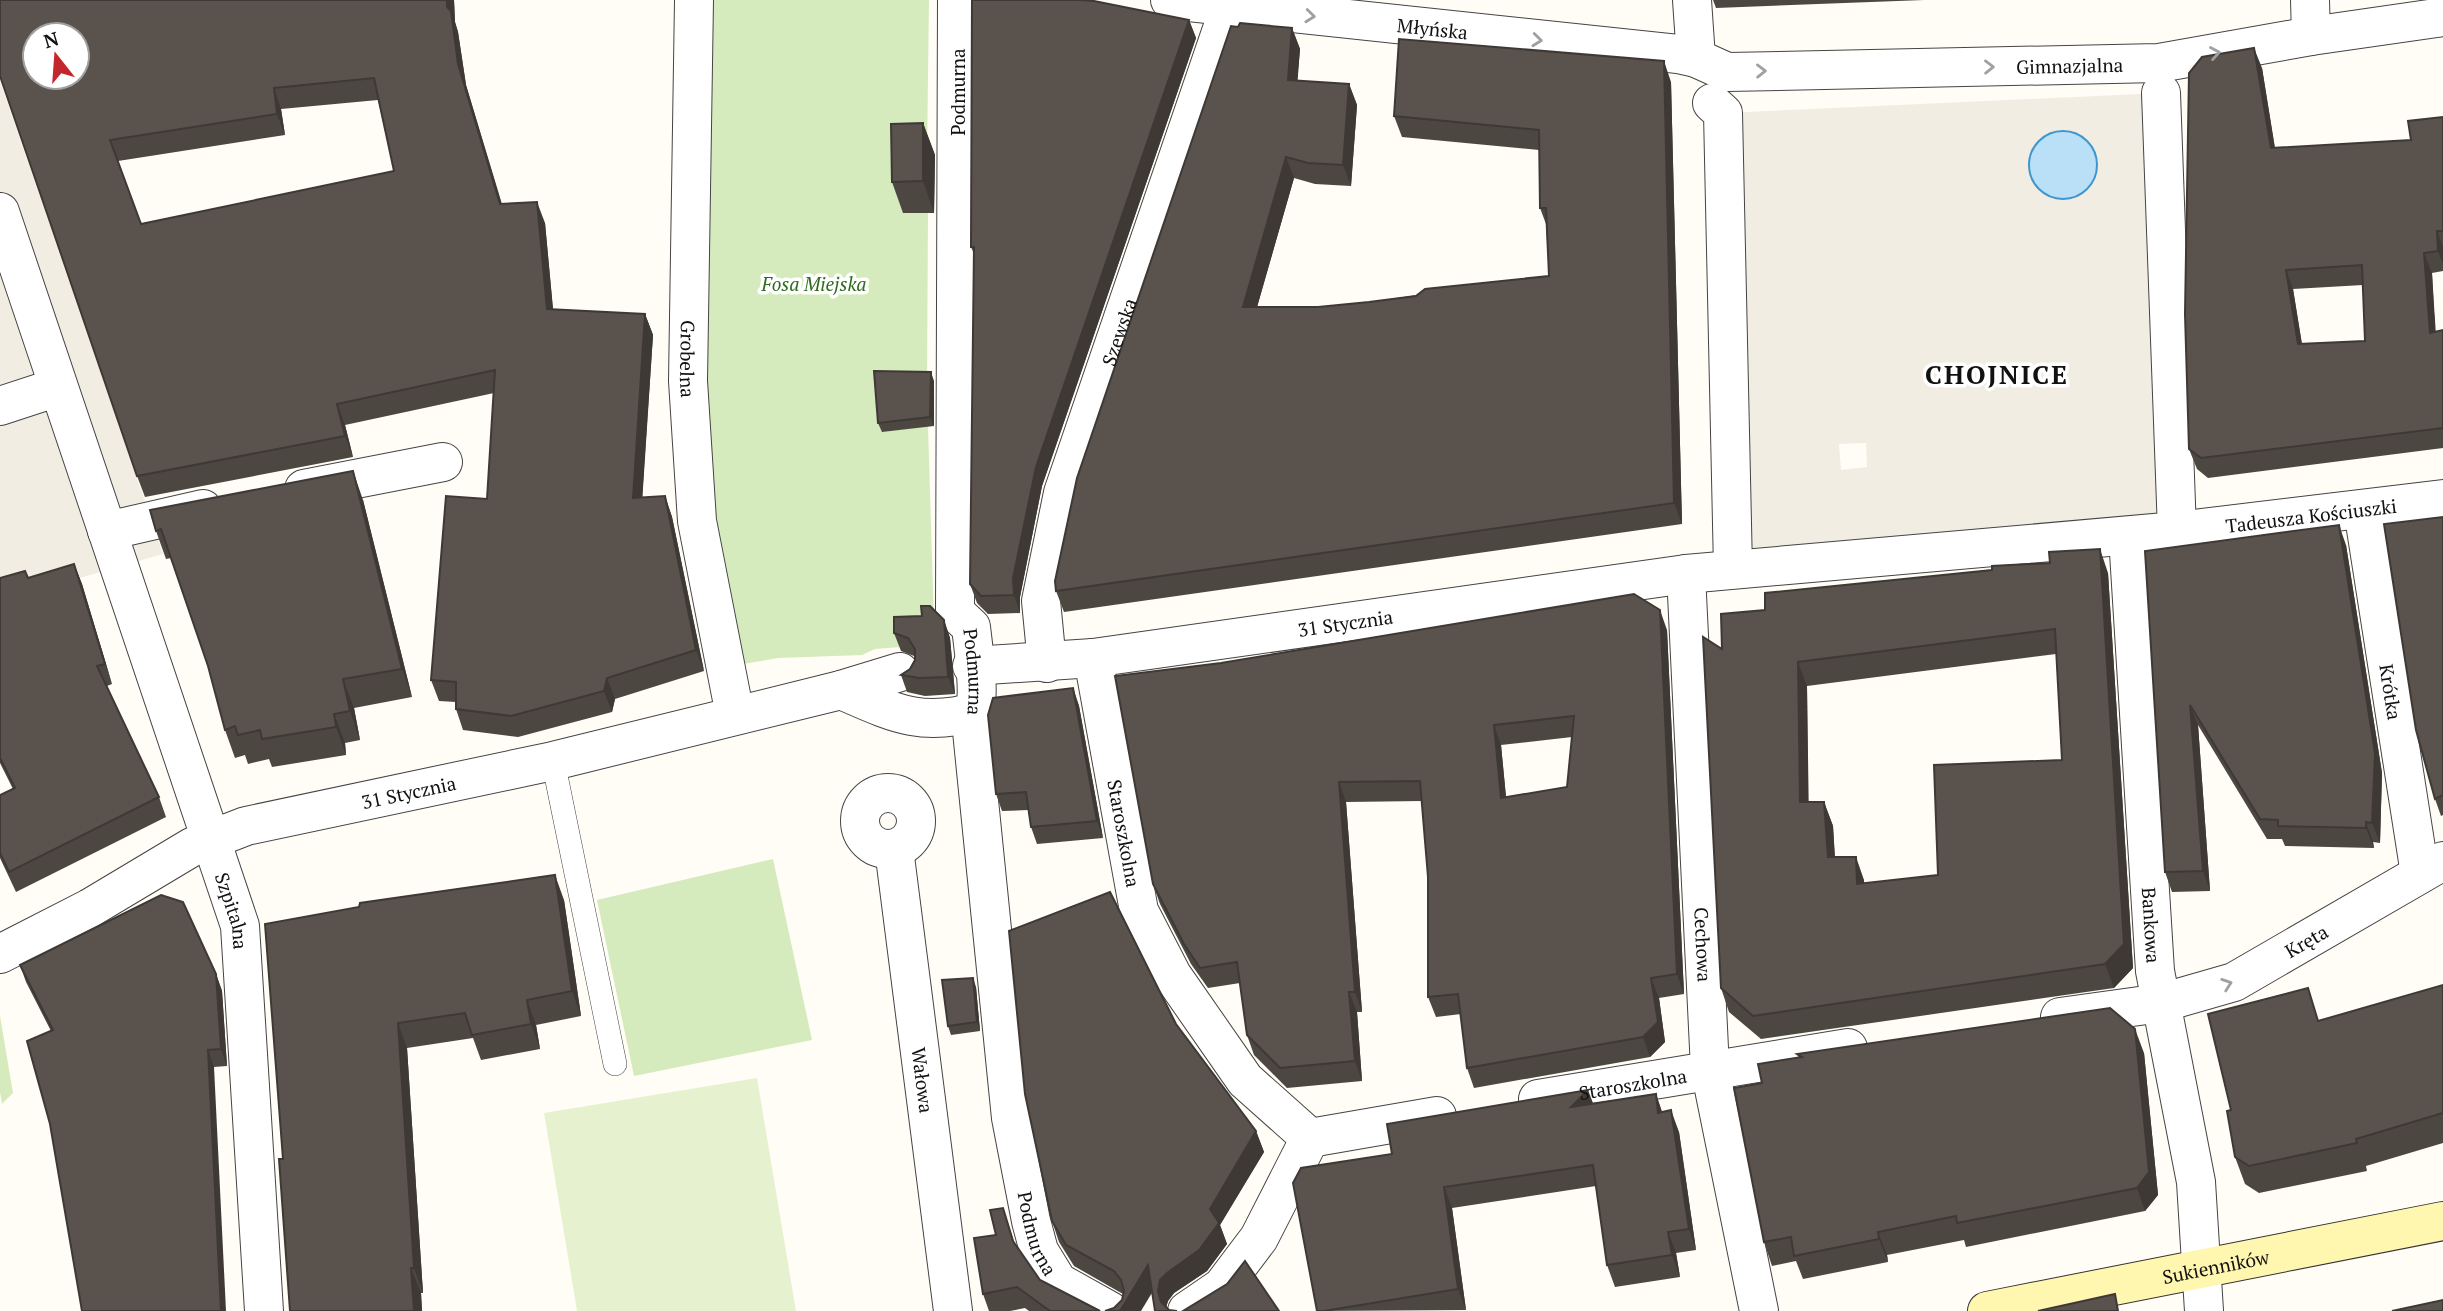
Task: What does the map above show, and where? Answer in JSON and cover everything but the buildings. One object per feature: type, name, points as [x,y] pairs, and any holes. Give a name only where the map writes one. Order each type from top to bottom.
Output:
[{"type":"main road","name":"Sukienników","points":[[1987,1311],[2443,1221]]},
{"type":"street","name":"Grobelna","points":[[694,0],[688,381],[697,521],[735,715]]},
{"type":"street","name":"Podmurna","points":[[957,0],[955,612],[971,627],[978,711],[972,731],[1011,1118],[1039,1251],[1058,1282],[1110,1311]]},
{"type":"street","name":"Młyńska","points":[[1170,0],[1232,4],[1696,58]]},
{"type":"street","points":[[1692,0],[1696,58]]},
{"type":"street","name":"Szewska","points":[[1047,663],[1041,601],[1063,493],[1232,4]]},
{"type":"street","name":"Gimnazjalna","points":[[1696,58],[1727,72],[2158,63],[2310,18],[2443,17]]},
{"type":"street","points":[[2161,93],[2177,531]]},
{"type":"street","name":"Cechowa","points":[[1712,103],[1723,113],[1713,571],[1710,1069],[1759,1311]]},
{"type":"street","name":"Szpitalna","points":[[0,212],[240,926],[264,1311]]},
{"type":"street","points":[[0,406],[58,387]]},
{"type":"street","points":[[107,531],[252,499],[443,462]]},
{"type":"street","name":"Tadeusza Kościuszki","points":[[2128,536],[2443,499]]},
{"type":"street","name":"Krótka","points":[[2363,510],[2431,867]]},
{"type":"street","name":"31 Stycznia","points":[[974,667],[1093,658],[1713,571],[2128,536]]},
{"type":"street","name":"Bankowa","points":[[2128,536],[2154,957],[2196,1182],[2204,1311]]},
{"type":"street","name":"Staroszkolna","points":[[1093,658],[1139,911],[1172,975],[1245,1080],[1310,1138],[1710,1069],[1888,1042]]},
{"type":"street","name":"31 Stycznia","points":[[0,954],[90,908],[211,839],[258,823],[553,761],[841,690],[900,672]]},
{"type":"street","points":[[841,690],[899,715],[920,719],[949,719],[978,711]]},
{"type":"street","name":"Wałowa","points":[[894,849],[953,1311]]},
{"type":"street","name":"Kręta","points":[[2161,1003],[2234,982],[2431,867]]},
{"type":"street","points":[[2024,1022],[2161,1003]]},
{"type":"street","points":[[1187,1311],[1222,1287],[1258,1238],[1310,1138]]},
{"type":"lane","points":[[1696,58],[1712,103]]},
{"type":"lane","points":[[553,761],[615,1064]]},
{"type":"green space","name":"Fosa Miejska","points":[[700,0],[929,0],[927,155],[903,213],[928,213],[927,381],[882,432],[928,426],[934,623],[901,647],[875,649],[862,655],[778,658],[743,664],[705,509]]},
{"type":"green space","points":[[773,859],[812,1040],[634,1076],[597,900]]},
{"type":"green space","points":[[0,1016],[13,1093],[2,1104],[0,1092]]},
{"type":"green space","points":[[757,1078],[796,1311],[577,1311],[544,1113]]},
{"type":"shaded area","points":[[0,81],[163,554],[0,601]]},
{"type":"shaded area","points":[[2161,93],[2177,531],[1733,569],[1723,113]],"holes":[[[2063,130],[2084,138],[2096,157],[2032,180],[2029,169],[2033,147],[2041,138]],[[1866,443],[1867,467],[1841,470],[1839,444]]]},
{"type":"water","points":[[2063,131],[2076,134],[2087,141],[2094,152],[2097,165],[2094,178],[2087,189],[2076,196],[2063,199],[2050,196],[2039,189],[2032,178],[2029,165],[2032,152],[2039,141],[2050,134]]},
{"type":"district","name":"CHOJNICE","points":[[1997,374]]}]
